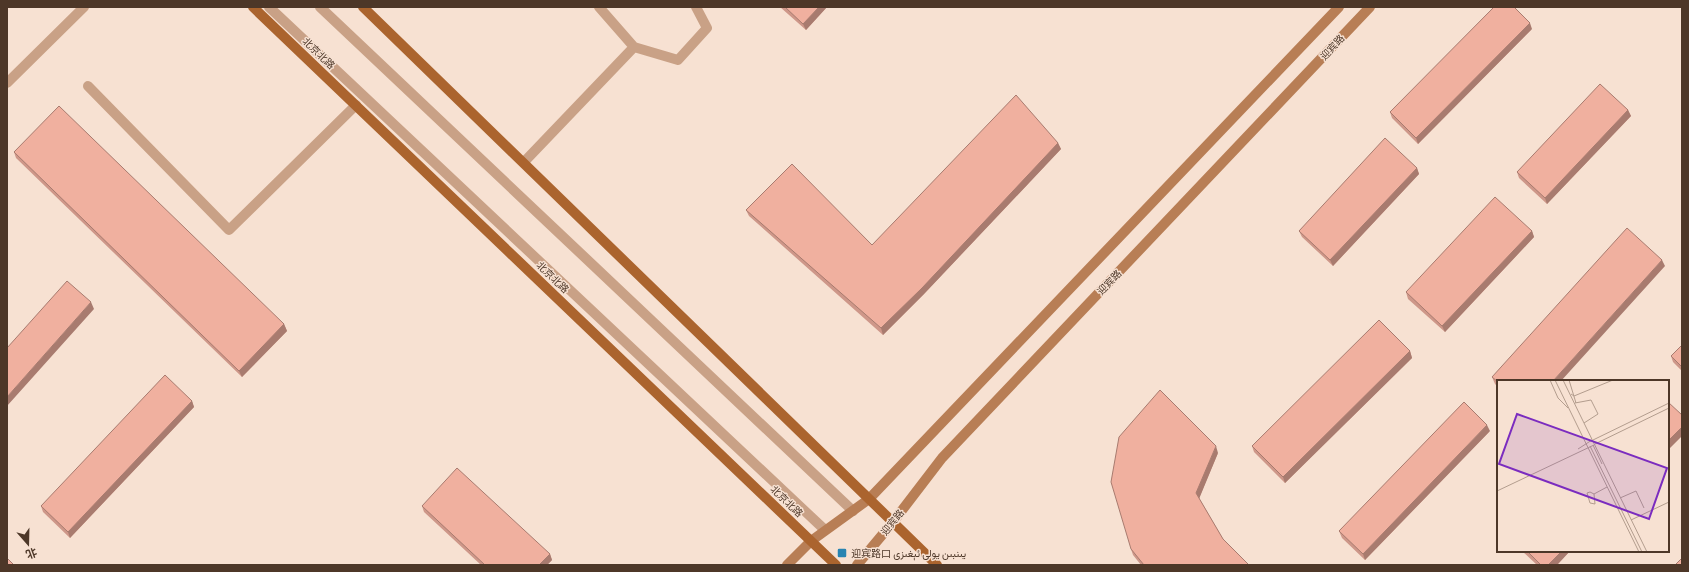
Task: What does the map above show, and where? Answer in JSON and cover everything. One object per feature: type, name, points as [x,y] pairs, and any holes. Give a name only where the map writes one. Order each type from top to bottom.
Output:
[{"type":"main road","name":"北京北路","points":[[254,7],[836,565]]},
{"type":"main road","points":[[363,7],[937,565]]},
{"type":"main road","points":[[787,565],[811,541],[869,499],[1339,7]]},
{"type":"main road","name":"迎宾路","points":[[857,565],[893,522],[942,458],[1370,7]]},
{"type":"lane","points":[[7,83],[84,7]]},
{"type":"lane","points":[[269,7],[825,530]]},
{"type":"lane","points":[[320,7],[853,511]]},
{"type":"lane","points":[[599,7],[634,47],[678,60],[707,28],[696,7]]},
{"type":"lane","points":[[524,162],[634,47]]},
{"type":"lane","points":[[88,86],[229,230],[356,105]]},
{"type":"building","points":[[785,7],[819,7],[803,24]]},
{"type":"building","points":[[1494,7],[1514,7],[1530,23],[1416,138],[1390,112]]},
{"type":"building","points":[[1600,84],[1628,110],[1545,198],[1517,172]]},
{"type":"building","points":[[1016,95],[1058,143],[922,288],[881,328],[746,210],[792,164],[872,245]]},
{"type":"building","points":[[59,106],[284,324],[239,371],[14,152]]},
{"type":"building","points":[[1385,138],[1417,168],[1330,260],[1299,231]]},
{"type":"building","points":[[1495,197],[1532,231],[1442,326],[1406,292]]},
{"type":"building","points":[[1627,228],[1662,260],[1554,380],[1497,381],[1492,377]]},
{"type":"building","points":[[67,281],[91,302],[7,397],[7,348]]},
{"type":"building","points":[[1379,320],[1410,351],[1283,477],[1252,446]]},
{"type":"building","points":[[1682,345],[1682,367],[1671,356]]},
{"type":"building","points":[[165,375],[192,401],[68,532],[41,506]]},
{"type":"building","points":[[1160,390],[1216,446],[1196,493],[1223,539],[1249,565],[1144,565],[1131,549],[1111,482],[1119,437]]},
{"type":"building","points":[[1464,402],[1487,425],[1363,554],[1339,531]]},
{"type":"building","points":[[1669,403],[1682,415],[1682,427],[1669,440]]},
{"type":"building","points":[[457,468],[550,554],[539,565],[485,565],[422,506]]},
{"type":"building","points":[[1528,552],[1561,552],[1548,565],[1541,565]]},
{"type":"building","points":[[7,558],[14,565],[7,565]]},
{"type":"building","points":[[1682,558],[1682,565],[1675,565]]},
{"type":"place","name":"迎宾路口 يىنبىن يولى ئېغىزى","points":[[842,553]]}]
